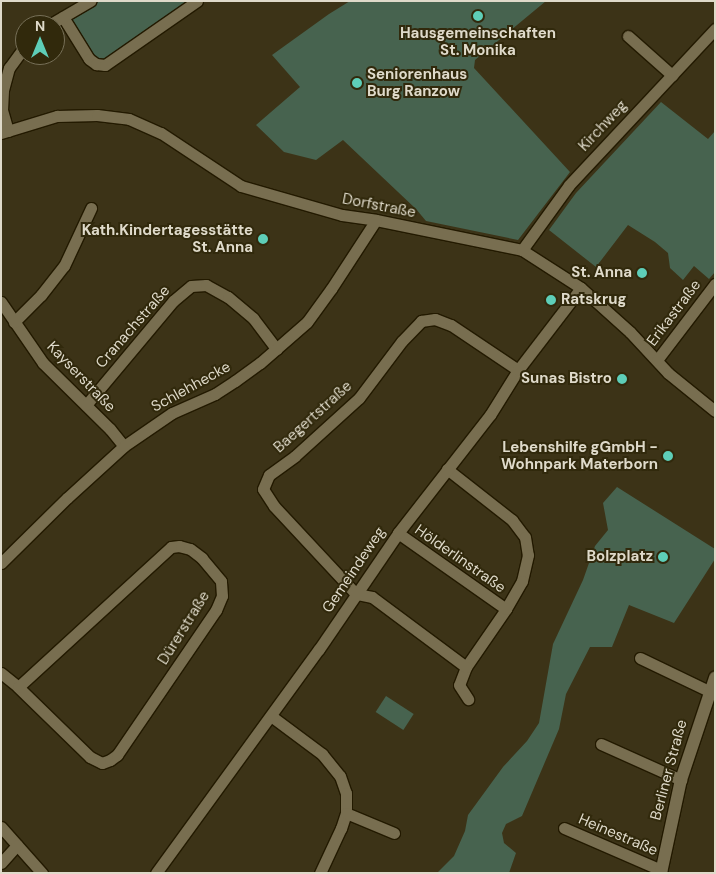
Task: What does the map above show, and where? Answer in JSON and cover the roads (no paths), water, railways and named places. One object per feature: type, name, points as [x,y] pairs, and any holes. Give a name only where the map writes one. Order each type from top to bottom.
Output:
[{"type":"street","points":[[65,16],[90,1]]},
{"type":"street","points":[[65,20],[89,59],[96,64],[104,65],[197,1]]},
{"type":"street","name":"Kirchweg","points":[[522,250],[570,185],[715,29]]},
{"type":"street","points":[[628,36],[672,75]]},
{"type":"street","points":[[5,132],[2,110],[3,90],[9,68],[15,60]]},
{"type":"street","name":"Dorfstraße","points":[[5,132],[57,116],[97,115],[129,118],[161,133],[241,186],[342,215],[376,220],[522,250],[581,288],[680,384],[715,411]]},
{"type":"street","points":[[14,322],[64,266],[91,208]]},
{"type":"street","name":"Schlehhecke","points":[[1,563],[5,550],[124,446],[172,413],[215,394],[235,382],[307,322],[376,220]]},
{"type":"street","name":"Erikastraße","points":[[657,360],[715,284]]},
{"type":"street","name":"Cranachstraße","points":[[86,405],[173,301],[191,286],[206,285],[228,297],[253,318],[276,349]]},
{"type":"street","name":"Gemeindeweg","points":[[156,873],[319,649],[398,533],[490,414],[518,370],[581,288]]},
{"type":"street","name":"Kayserstraße","points":[[1,302],[43,363],[124,446]]},
{"type":"street","name":"Baegertstraße","points":[[356,594],[267,497],[263,489],[269,475],[295,456],[360,398],[402,341],[420,321],[435,319],[451,325],[518,370]]},
{"type":"street","name":"Hölderlinstraße","points":[[447,469],[512,520],[525,537],[528,555],[522,581],[506,609],[466,668],[459,685],[468,699]]},
{"type":"street","name":"Hölderlinstraße","points":[[398,533],[506,609]]},
{"type":"street","name":"Dürerstraße","points":[[1,673],[90,757],[102,762],[110,760],[117,755],[216,610],[222,596],[221,581],[202,558],[190,549],[179,546],[171,547],[18,687]]},
{"type":"street","points":[[356,594],[372,597],[466,668]]},
{"type":"street","points":[[640,658],[709,691]]},
{"type":"street","name":"Berliner Straße","points":[[661,871],[681,780],[709,691],[715,678]]},
{"type":"street","points":[[271,716],[307,741],[332,766],[340,776],[346,793],[346,813],[320,873]]},
{"type":"street","points":[[601,744],[681,780]]},
{"type":"street","points":[[346,813],[394,833]]},
{"type":"street","points":[[1,827],[42,873]]},
{"type":"street","name":"Heinestraße","points":[[564,828],[661,871]]},
{"type":"street","points":[[1,863],[16,845]]},
{"type":"place","name":"Hausgemeinschaften St. Monika","points":[[478,16]]},
{"type":"place","name":"Seniorenhaus Burg Ranzow","points":[[357,83]]},
{"type":"place","name":"Kath.Kindertagesstätte St. Anna","points":[[263,239]]},
{"type":"place","name":"St. Anna","points":[[642,273]]},
{"type":"place","name":"Ratskrug","points":[[551,300]]},
{"type":"place","name":"Sunas Bistro","points":[[622,379]]},
{"type":"place","name":"Lebenshilfe gGmbH - Wohnpark Materborn","points":[[668,456]]},
{"type":"place","name":"Bolzplatz","points":[[663,557]]}]
